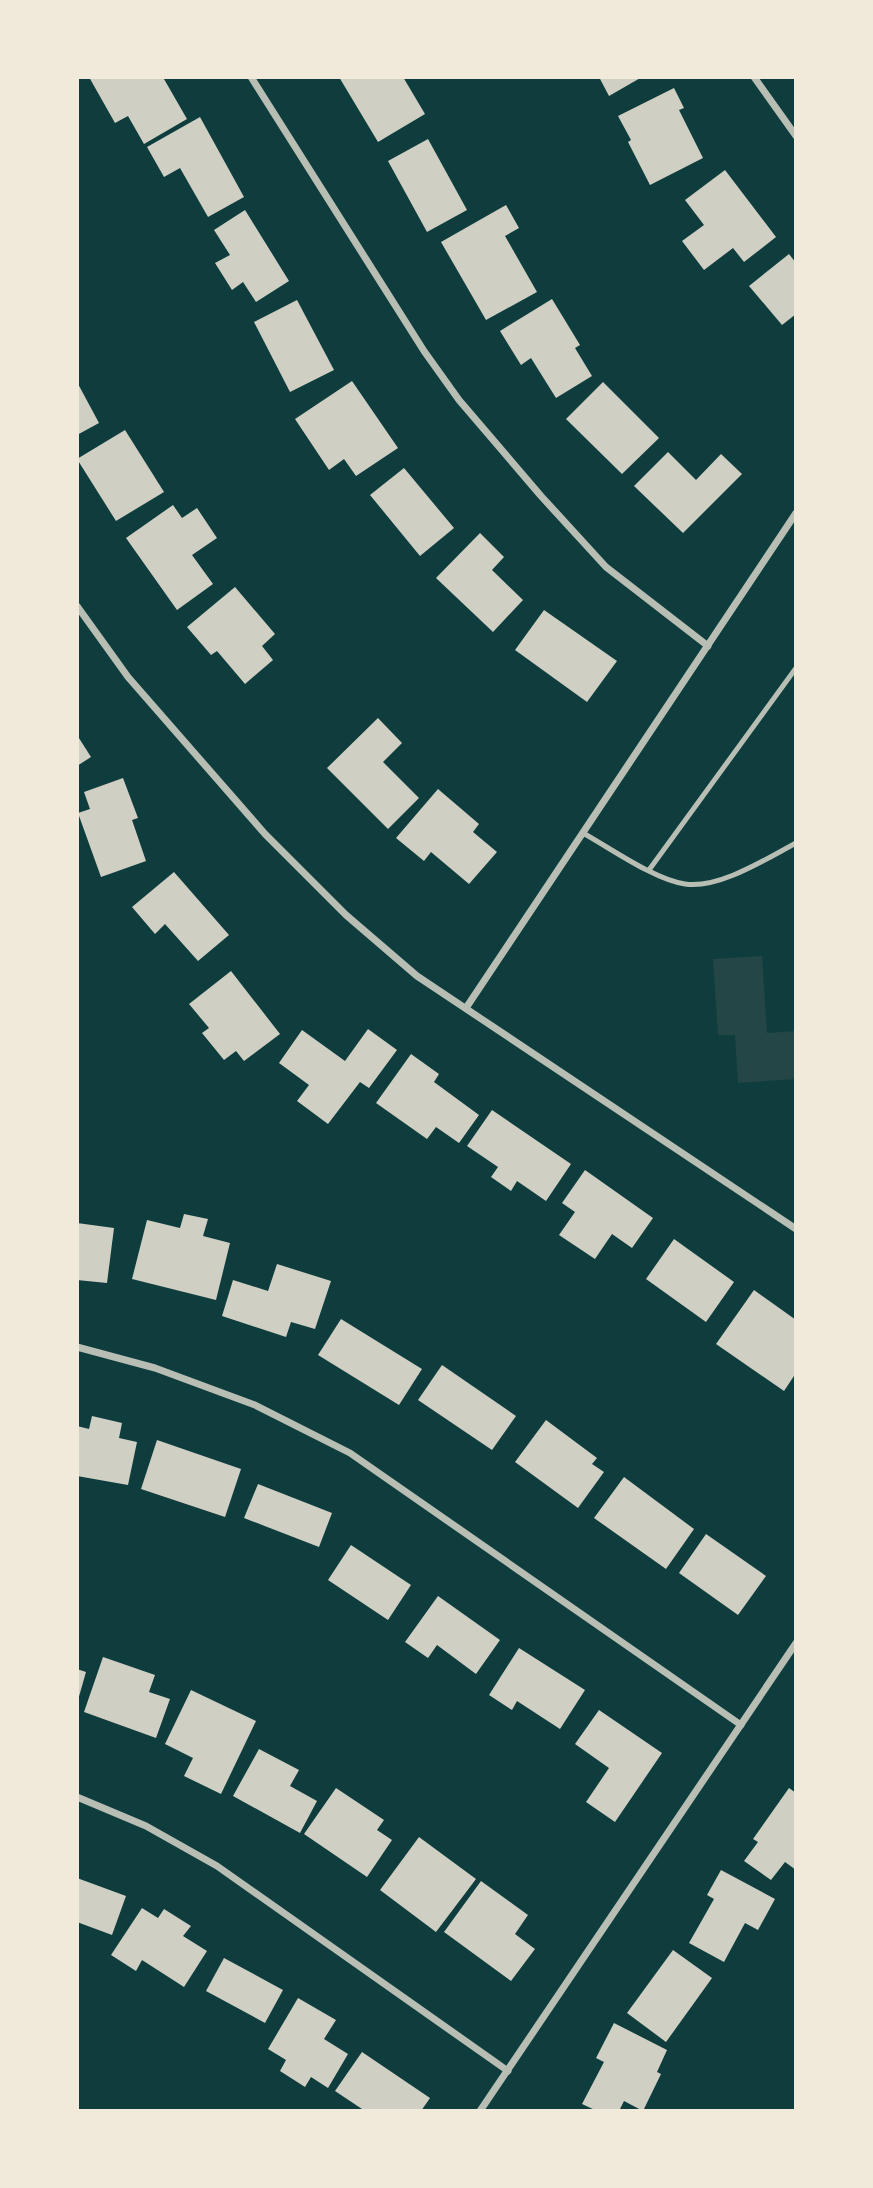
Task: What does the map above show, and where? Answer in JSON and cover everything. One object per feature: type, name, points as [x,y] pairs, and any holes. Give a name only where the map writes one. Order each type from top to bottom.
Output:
[{"type":"street","points":[[251,77],[396,307],[459,400],[541,496],[606,566],[708,646]]},
{"type":"street","points":[[754,77],[796,136]]},
{"type":"street","points":[[466,1008],[796,513]]},
{"type":"street","points":[[77,606],[128,677],[265,834],[346,915],[417,976],[796,1229]]},
{"type":"street","points":[[77,1348],[155,1368],[255,1405],[351,1453],[741,1725]]},
{"type":"street","points":[[480,2111],[796,1643]]},
{"type":"street","points":[[77,1797],[146,1826],[217,1866],[508,2071]]},
{"type":"lane","points":[[649,870],[796,668]]},
{"type":"lane","points":[[583,833],[649,870],[685,884],[712,882],[752,867],[796,843]]},
{"type":"shaded area","points":[[762,956],[767,1033],[796,1031],[796,1079],[738,1083],[735,1035],[718,1035],[713,959]]},
{"type":"building","points":[[89,77],[167,77],[164,79],[187,119],[144,144],[128,116],[115,123]]},
{"type":"building","points":[[339,77],[403,77],[425,114],[378,142]]},
{"type":"building","points":[[599,77],[642,77],[609,96]]},
{"type":"building","points":[[674,88],[684,108],[679,110],[703,158],[650,185],[618,116]]},
{"type":"building","points":[[200,117],[244,197],[208,217],[180,168],[164,177],[147,147]]},
{"type":"building","points":[[428,139],[467,210],[427,232],[388,161]]},
{"type":"building","points":[[725,170],[776,237],[744,262],[733,248],[704,270],[682,241],[704,225],[685,200]]},
{"type":"building","points":[[506,205],[519,228],[505,236],[537,292],[486,320],[441,242]]},
{"type":"building","points":[[245,210],[289,281],[256,302],[243,282],[232,290],[215,263],[230,255],[214,230]]},
{"type":"building","points":[[789,254],[796,263],[796,314],[782,325],[749,286]]},
{"type":"building","points":[[552,299],[580,345],[575,348],[592,376],[556,398],[531,358],[521,365],[500,331]]},
{"type":"building","points":[[297,300],[334,370],[290,392],[254,322]]},
{"type":"building","points":[[352,381],[398,448],[356,476],[344,459],[329,470],[295,419]]},
{"type":"building","points":[[77,382],[99,423],[77,435]]},
{"type":"building","points":[[603,382],[659,438],[622,474],[566,419]]},
{"type":"building","points":[[125,430],[164,492],[116,521],[77,459]]},
{"type":"building","points":[[668,452],[696,480],[721,454],[742,474],[683,533],[634,486]]},
{"type":"building","points":[[404,468],[454,528],[420,556],[370,495]]},
{"type":"building","points":[[173,505],[182,518],[197,508],[217,538],[192,555],[213,584],[177,610],[126,538]]},
{"type":"building","points":[[480,533],[504,557],[492,570],[523,600],[493,632],[436,578]]},
{"type":"building","points":[[235,587],[275,634],[262,646],[273,660],[245,684],[217,651],[211,655],[187,627]]},
{"type":"building","points":[[544,610],[617,661],[587,702],[515,650]]},
{"type":"building","points":[[378,718],[402,743],[383,762],[419,798],[388,829],[327,768]]},
{"type":"building","points":[[77,735],[91,757],[77,766]]},
{"type":"building","points":[[123,778],[138,818],[132,820],[146,861],[101,877],[78,813],[90,809],[84,792]]},
{"type":"building","points":[[438,789],[479,824],[473,832],[497,852],[469,884],[431,852],[424,861],[396,838]]},
{"type":"building","points":[[174,872],[229,935],[198,961],[165,924],[155,934],[132,907]]},
{"type":"building","points":[[231,971],[280,1034],[244,1061],[236,1051],[224,1060],[202,1033],[209,1028],[189,1004]]},
{"type":"building","points":[[368,1029],[397,1050],[369,1088],[360,1082],[328,1124],[297,1101],[309,1085],[279,1063],[302,1030],[345,1061]]},
{"type":"building","points":[[411,1054],[439,1074],[434,1082],[479,1115],[459,1143],[436,1127],[427,1139],[376,1103]]},
{"type":"building","points":[[492,1110],[571,1164],[546,1201],[517,1181],[511,1191],[491,1177],[498,1167],[467,1146]]},
{"type":"building","points":[[585,1170],[653,1218],[632,1248],[612,1234],[595,1259],[559,1235],[575,1212],[562,1203]]},
{"type":"building","points":[[184,1214],[208,1219],[203,1236],[230,1243],[216,1300],[132,1279],[147,1220],[180,1228]]},
{"type":"building","points":[[77,1223],[114,1228],[107,1283],[77,1280]]},
{"type":"building","points":[[674,1239],[734,1282],[706,1322],[646,1279]]},
{"type":"building","points":[[277,1264],[331,1281],[315,1329],[291,1322],[286,1337],[222,1316],[233,1280],[268,1291]]},
{"type":"building","points":[[754,1290],[796,1320],[796,1373],[784,1391],[716,1344]]},
{"type":"building","points":[[341,1319],[422,1369],[399,1405],[318,1355]]},
{"type":"building","points":[[442,1365],[516,1416],[492,1450],[418,1400]]},
{"type":"building","points":[[92,1416],[122,1423],[119,1438],[137,1442],[128,1485],[77,1476],[77,1426],[89,1429]]},
{"type":"building","points":[[546,1420],[597,1458],[592,1464],[604,1472],[578,1508],[515,1462]]},
{"type":"building","points":[[157,1440],[241,1469],[225,1517],[141,1489]]},
{"type":"building","points":[[624,1477],[694,1529],[666,1569],[594,1518]]},
{"type":"building","points":[[258,1484],[332,1513],[319,1547],[244,1518]]},
{"type":"building","points":[[706,1534],[766,1576],[738,1615],[679,1573]]},
{"type":"building","points":[[351,1545],[411,1585],[388,1620],[328,1580]]},
{"type":"building","points":[[438,1596],[500,1640],[476,1674],[437,1645],[428,1658],[405,1642]]},
{"type":"building","points":[[519,1648],[585,1690],[560,1729],[517,1701],[512,1710],[489,1695]]},
{"type":"building","points":[[103,1657],[155,1675],[149,1692],[170,1699],[156,1738],[84,1712]]},
{"type":"building","points":[[77,1669],[86,1672],[78,1700],[77,1700]]},
{"type":"building","points":[[191,1690],[256,1721],[221,1794],[184,1776],[193,1758],[165,1744]]},
{"type":"building","points":[[599,1710],[662,1753],[615,1822],[586,1802],[609,1768],[575,1744]]},
{"type":"building","points":[[259,1749],[299,1770],[290,1786],[317,1801],[300,1833],[233,1796]]},
{"type":"building","points":[[336,1788],[384,1820],[377,1830],[392,1840],[367,1877],[304,1834]]},
{"type":"building","points":[[789,1788],[796,1793],[796,1870],[785,1862],[771,1880],[744,1861],[758,1842],[753,1839]]},
{"type":"building","points":[[419,1837],[476,1879],[436,1932],[380,1890]]},
{"type":"building","points":[[721,1870],[775,1899],[758,1930],[745,1923],[724,1962],[689,1943],[714,1899],[707,1895]]},
{"type":"building","points":[[77,1878],[126,1896],[112,1935],[77,1922]]},
{"type":"building","points":[[481,1881],[528,1915],[515,1934],[535,1949],[511,1981],[444,1932]]},
{"type":"building","points":[[142,1908],[158,1918],[164,1909],[191,1926],[183,1936],[207,1951],[184,1987],[142,1960],[136,1971],[111,1955]]},
{"type":"building","points":[[673,1950],[712,1978],[666,2042],[627,2013]]},
{"type":"building","points":[[224,1958],[283,1990],[265,2023],[206,1991]]},
{"type":"building","points":[[298,1998],[336,2020],[324,2039],[348,2054],[328,2088],[311,2077],[305,2087],[280,2071],[286,2060],[268,2049]]},
{"type":"building","points":[[614,2023],[667,2050],[657,2072],[661,2074],[643,2111],[624,2101],[619,2111],[597,2111],[582,2104],[604,2062],[596,2058]]},
{"type":"building","points":[[362,2052],[430,2098],[421,2111],[365,2111],[335,2091]]}]
